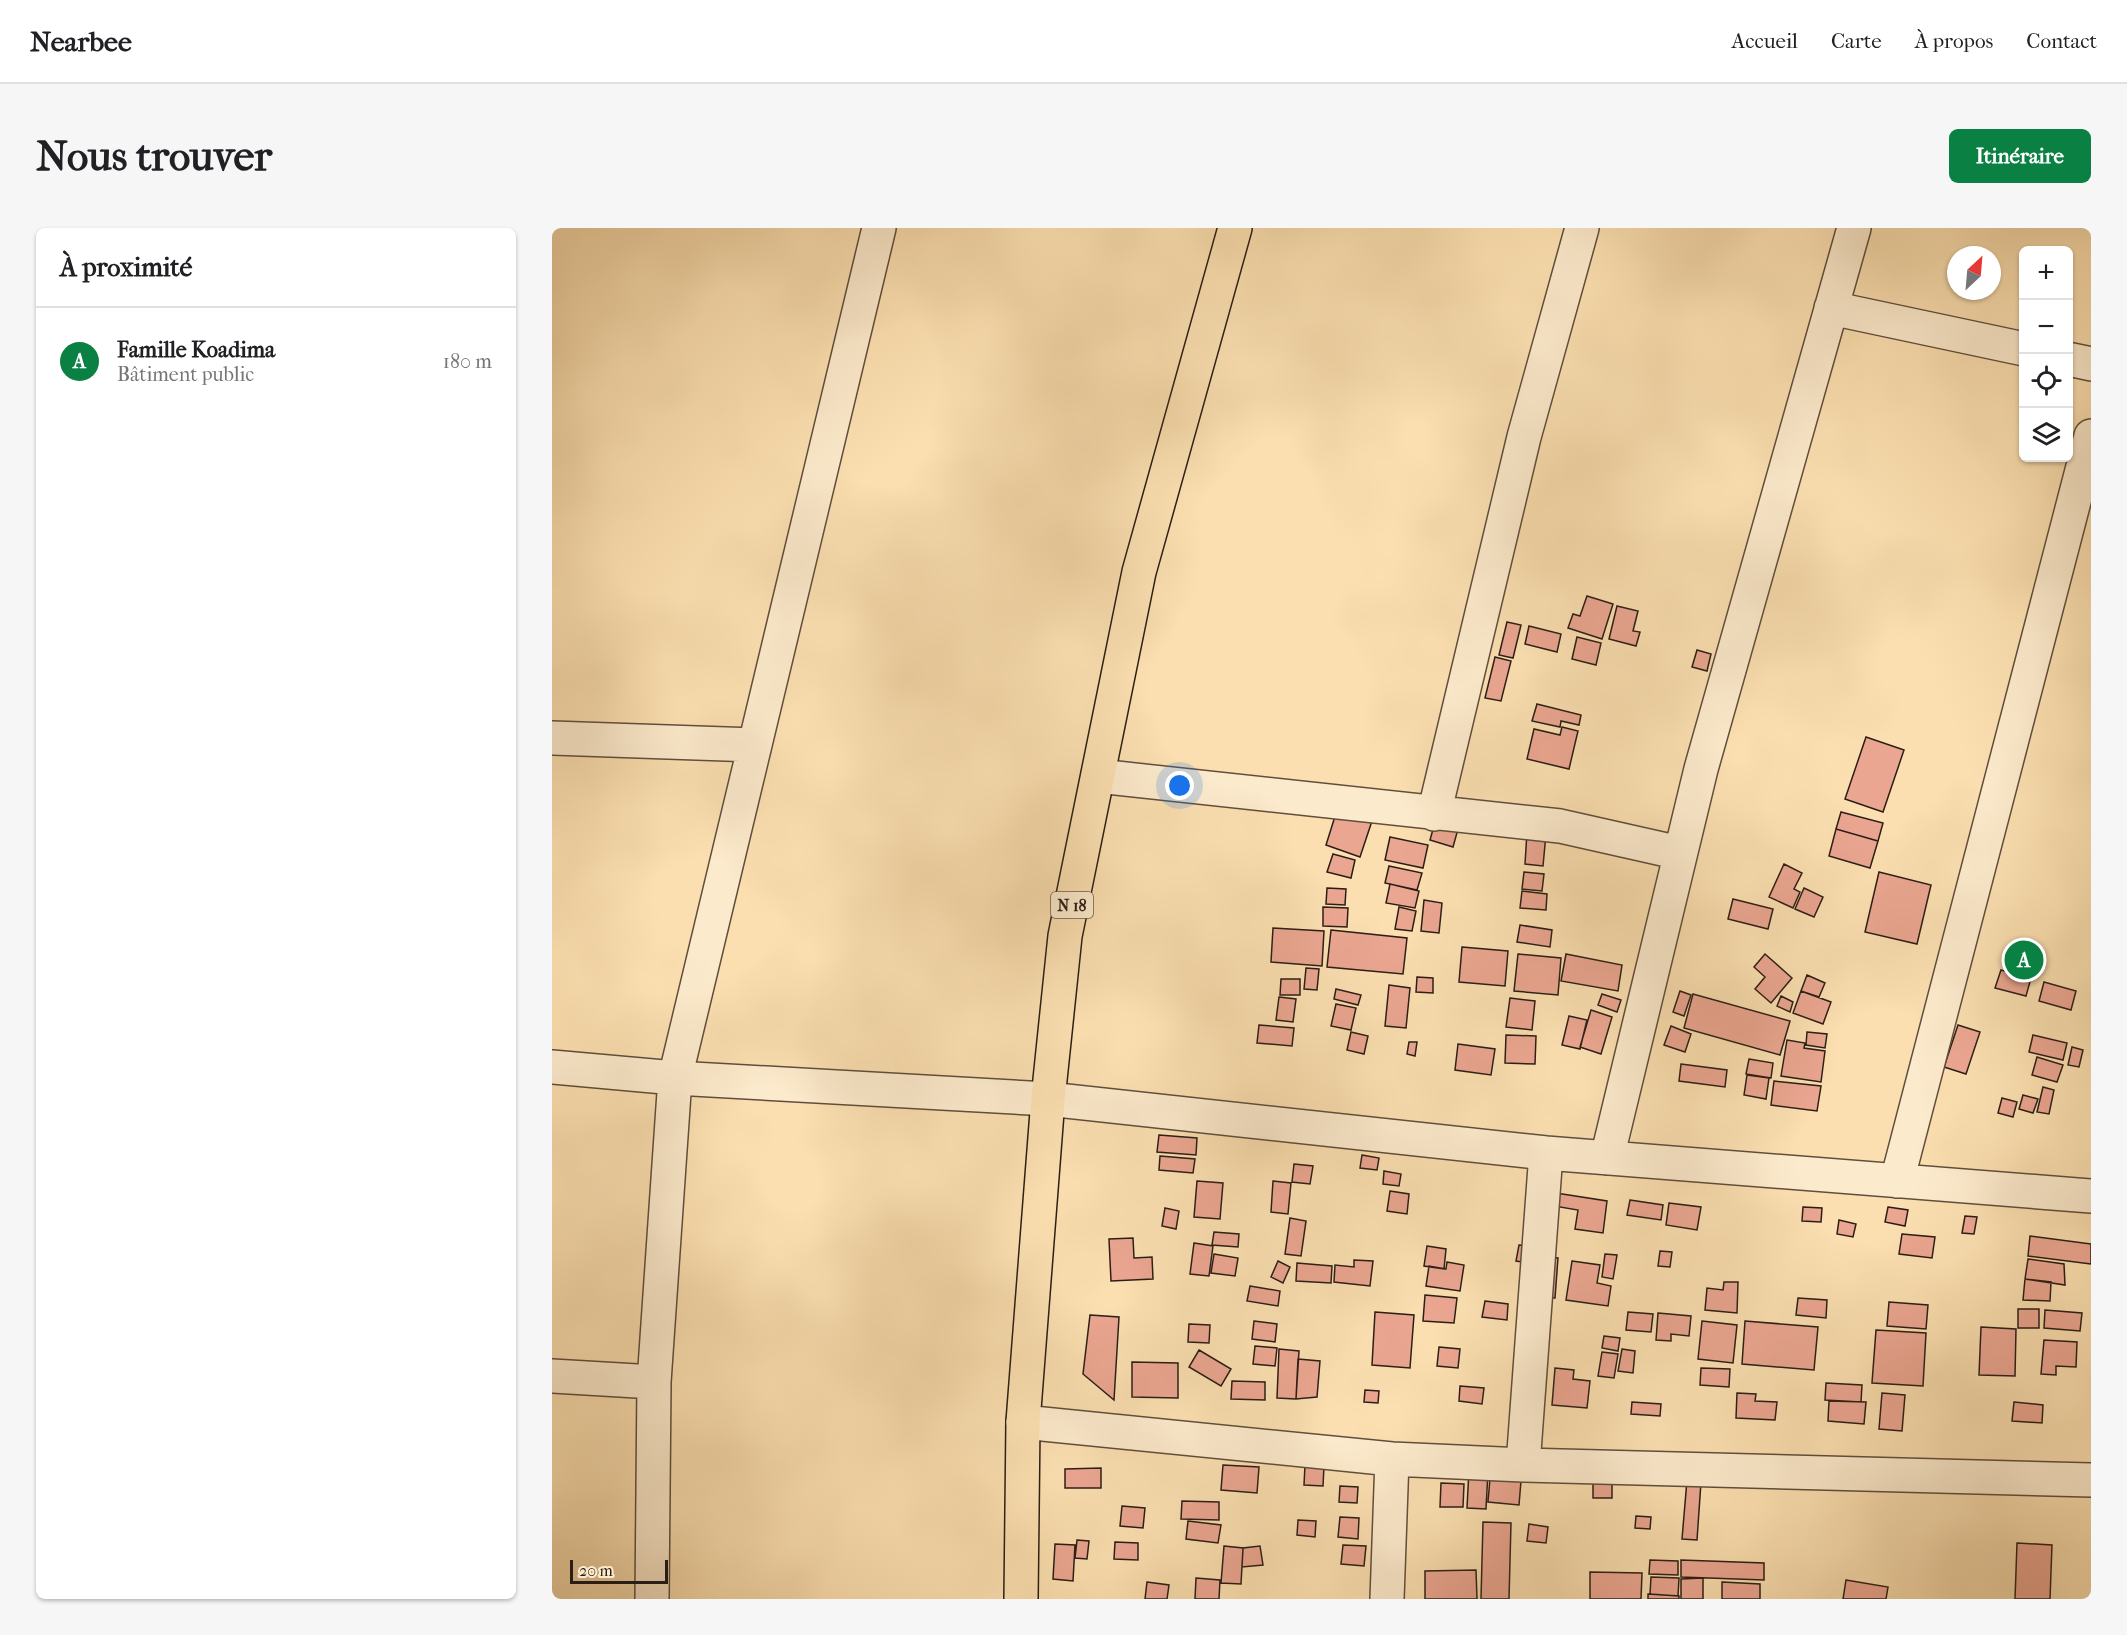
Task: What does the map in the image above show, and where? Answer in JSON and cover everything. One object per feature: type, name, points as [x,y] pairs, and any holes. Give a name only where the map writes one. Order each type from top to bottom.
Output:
[{"type":"main road","name":"N 18","points":[[1021,1599],[1023,1422],[1048,1099],[1065,936],[1139,572],[1235,228]]},
{"type":"street","points":[[652,1599],[654,1382],[675,1078],[879,228]]},
{"type":"street","points":[[1434,814],[1524,437],[1582,228]]},
{"type":"street","points":[[1607,1158],[1701,769],[1854,228]]},
{"type":"street","points":[[1831,308],[2019,348]]},
{"type":"street","points":[[2073,360],[2091,364]]},
{"type":"street","points":[[1897,1181],[2091,436]]},
{"type":"street","points":[[552,738],[755,745]]},
{"type":"street","points":[[1098,776],[1560,826],[1680,854]]},
{"type":"street","points":[[552,1066],[675,1078],[1048,1099],[1546,1153],[2091,1196]]},
{"type":"street","points":[[1523,1465],[1546,1153]]},
{"type":"street","points":[[552,1376],[654,1382]]},
{"type":"street","points":[[1023,1422],[1392,1459],[1523,1465],[2091,1480]]},
{"type":"street","points":[[1387,1599],[1392,1459]]},
{"type":"building","points":[[1587,596],[1613,604],[1602,639],[1568,628],[1573,614],[1580,616]]},
{"type":"building","points":[[1617,606],[1638,611],[1633,631],[1640,632],[1636,646],[1609,639]]},
{"type":"building","points":[[1507,622],[1521,625],[1513,658],[1499,655]]},
{"type":"building","points":[[1529,626],[1561,634],[1557,652],[1525,644]]},
{"type":"building","points":[[1577,637],[1601,643],[1596,665],[1572,659]]},
{"type":"building","points":[[1697,650],[1711,654],[1707,671],[1692,667]]},
{"type":"building","points":[[1495,657],[1511,661],[1501,701],[1485,698]]},
{"type":"building","points":[[1537,704],[1581,715],[1579,725],[1561,721],[1560,727],[1532,721]]},
{"type":"building","points":[[1562,727],[1578,731],[1569,769],[1527,759],[1534,729],[1560,735]]},
{"type":"building","points":[[1866,737],[1904,750],[1883,812],[1845,799]]},
{"type":"building","points":[[1337,810],[1372,821],[1360,857],[1326,845]]},
{"type":"building","points":[[1841,812],[1883,823],[1878,841],[1836,829]]},
{"type":"building","points":[[1435,822],[1458,829],[1453,847],[1430,840]]},
{"type":"building","points":[[1836,829],[1878,841],[1870,868],[1829,856]]},
{"type":"building","points":[[1527,832],[1546,834],[1543,866],[1525,864]]},
{"type":"building","points":[[1390,837],[1428,845],[1423,868],[1385,860]]},
{"type":"building","points":[[1333,854],[1355,860],[1351,878],[1327,872]]},
{"type":"building","points":[[1784,864],[1802,873],[1794,889],[1800,892],[1793,908],[1769,897]]},
{"type":"building","points":[[1389,866],[1422,873],[1417,890],[1385,883]]},
{"type":"building","points":[[1524,872],[1544,874],[1542,891],[1522,889]]},
{"type":"building","points":[[1879,872],[1931,885],[1917,944],[1865,932]]},
{"type":"building","points":[[1390,884],[1419,891],[1415,908],[1386,903]]},
{"type":"building","points":[[1327,888],[1346,889],[1345,905],[1326,904]]},
{"type":"building","points":[[1804,888],[1823,897],[1814,917],[1795,909]]},
{"type":"building","points":[[1522,891],[1547,894],[1546,910],[1520,908]]},
{"type":"building","points":[[1733,899],[1773,909],[1768,929],[1728,919]]},
{"type":"building","points":[[1424,900],[1442,903],[1439,933],[1421,931]]},
{"type":"building","points":[[1323,907],[1348,908],[1347,927],[1323,926]]},
{"type":"building","points":[[1399,907],[1416,911],[1412,931],[1395,929]]},
{"type":"building","points":[[1520,925],[1552,930],[1550,947],[1517,942]]},
{"type":"building","points":[[1273,928],[1324,931],[1322,966],[1271,962]]},
{"type":"building","points":[[1331,930],[1407,938],[1403,974],[1327,967]]},
{"type":"building","points":[[1462,947],[1508,951],[1505,986],[1459,982]]},
{"type":"building","points":[[1518,954],[1561,958],[1558,995],[1514,991]]},
{"type":"building","points":[[1566,954],[1622,965],[1618,991],[1561,981]]},
{"type":"building","points":[[1765,954],[1792,978],[1771,1003],[1755,989],[1765,977],[1754,967]]},
{"type":"building","points":[[1306,968],[1319,969],[1317,990],[1304,989]]},
{"type":"building","points":[[2001,970],[2031,978],[2026,996],[1995,988]]},
{"type":"building","points":[[1807,975],[1825,983],[1819,997],[1801,991]]},
{"type":"building","points":[[1417,977],[1433,978],[1433,993],[1416,992]]},
{"type":"building","points":[[1281,979],[1300,979],[1300,995],[1280,995]]},
{"type":"building","points":[[2044,982],[2076,991],[2071,1010],[2039,1001]]},
{"type":"building","points":[[1389,985],[1410,988],[1406,1028],[1385,1026]]},
{"type":"building","points":[[1336,989],[1361,995],[1358,1005],[1334,999]]},
{"type":"building","points":[[1680,991],[1691,995],[1684,1016],[1673,1012]]},
{"type":"building","points":[[1801,991],[1831,1002],[1823,1024],[1793,1013]]},
{"type":"building","points":[[1602,994],[1621,1000],[1617,1012],[1598,1005]]},
{"type":"building","points":[[1693,994],[1790,1021],[1780,1055],[1684,1028]]},
{"type":"building","points":[[1781,996],[1793,1002],[1790,1012],[1777,1006]]},
{"type":"building","points":[[1279,997],[1296,999],[1293,1022],[1276,1020]]},
{"type":"building","points":[[1510,998],[1535,1001],[1532,1030],[1506,1027]]},
{"type":"building","points":[[1336,1004],[1356,1008],[1351,1030],[1331,1026]]},
{"type":"building","points":[[1591,1010],[1612,1017],[1601,1054],[1580,1047]]},
{"type":"building","points":[[1569,1016],[1587,1020],[1580,1049],[1562,1045]]},
{"type":"building","points":[[1259,1025],[1294,1028],[1292,1046],[1257,1043]]},
{"type":"building","points":[[1958,1025],[1980,1032],[1966,1074],[1944,1067]]},
{"type":"building","points":[[1671,1026],[1691,1034],[1685,1052],[1664,1045]]},
{"type":"building","points":[[1351,1032],[1368,1036],[1364,1054],[1347,1050]]},
{"type":"building","points":[[1807,1032],[1827,1034],[1825,1048],[1806,1045]]},
{"type":"building","points":[[1506,1035],[1536,1036],[1535,1064],[1505,1063]]},
{"type":"building","points":[[2033,1035],[2067,1043],[2063,1060],[2029,1052]]},
{"type":"building","points":[[1787,1040],[1805,1043],[1804,1048],[1825,1051],[1821,1082],[1781,1076]]},
{"type":"building","points":[[1409,1042],[1417,1042],[1415,1056],[1407,1054]]},
{"type":"building","points":[[1458,1044],[1495,1049],[1491,1075],[1455,1070]]},
{"type":"building","points":[[2072,1047],[2083,1050],[2079,1067],[2068,1065]]},
{"type":"building","points":[[2037,1057],[2063,1065],[2057,1082],[2032,1075]]},
{"type":"building","points":[[1749,1059],[1773,1063],[1771,1078],[1746,1074]]},
{"type":"building","points":[[1681,1064],[1727,1070],[1725,1087],[1679,1081]]},
{"type":"building","points":[[1747,1075],[1769,1078],[1766,1099],[1744,1095]]},
{"type":"building","points":[[1774,1081],[1821,1086],[1817,1111],[1771,1105]]},
{"type":"building","points":[[2043,1087],[2054,1090],[2049,1114],[2037,1112]]},
{"type":"building","points":[[2023,1095],[2038,1099],[2033,1113],[2019,1109]]},
{"type":"building","points":[[2002,1098],[2017,1102],[2013,1117],[1998,1113]]},
{"type":"building","points":[[1159,1135],[1197,1138],[1196,1155],[1157,1152]]},
{"type":"building","points":[[1362,1155],[1379,1158],[1377,1170],[1360,1168]]},
{"type":"building","points":[[1160,1156],[1195,1159],[1193,1173],[1159,1170]]},
{"type":"building","points":[[1294,1164],[1313,1166],[1310,1184],[1292,1182]]},
{"type":"building","points":[[1384,1171],[1401,1174],[1399,1186],[1383,1184]]},
{"type":"building","points":[[1197,1181],[1223,1183],[1220,1219],[1194,1217]]},
{"type":"building","points":[[1273,1181],[1291,1183],[1288,1214],[1271,1212]]},
{"type":"building","points":[[1390,1191],[1409,1194],[1407,1214],[1387,1211]]},
{"type":"building","points":[[1556,1193],[1607,1201],[1603,1233],[1575,1229],[1578,1210],[1554,1206]]},
{"type":"building","points":[[1630,1200],[1663,1205],[1661,1220],[1627,1215]]},
{"type":"building","points":[[1669,1203],[1701,1207],[1697,1230],[1666,1225]]},
{"type":"building","points":[[1803,1207],[1822,1208],[1821,1222],[1802,1221]]},
{"type":"building","points":[[1888,1207],[1908,1210],[1905,1226],[1885,1222]]},
{"type":"building","points":[[1165,1208],[1179,1211],[1176,1229],[1162,1226]]},
{"type":"building","points":[[1965,1216],[1977,1217],[1974,1234],[1962,1233]]},
{"type":"building","points":[[1290,1218],[1306,1221],[1301,1256],[1285,1254]]},
{"type":"building","points":[[1839,1220],[1856,1224],[1853,1237],[1837,1234]]},
{"type":"building","points":[[1214,1232],[1239,1234],[1238,1247],[1212,1245]]},
{"type":"building","points":[[1902,1234],[1935,1237],[1932,1258],[1899,1254]]},
{"type":"building","points":[[2030,1236],[2091,1244],[2091,1264],[2028,1256]]},
{"type":"building","points":[[1133,1238],[1134,1258],[1152,1257],[1153,1279],[1111,1281],[1109,1239]]},
{"type":"building","points":[[1194,1243],[1213,1246],[1209,1276],[1190,1274]]},
{"type":"building","points":[[1519,1245],[1538,1247],[1536,1264],[1516,1261]]},
{"type":"building","points":[[1427,1246],[1446,1249],[1444,1269],[1424,1266]]},
{"type":"building","points":[[1660,1251],[1672,1252],[1670,1267],[1658,1266]]},
{"type":"building","points":[[1214,1254],[1238,1258],[1235,1276],[1211,1273]]},
{"type":"building","points":[[1605,1254],[1617,1255],[1613,1279],[1602,1277]]},
{"type":"building","points":[[1540,1256],[1558,1258],[1555,1298],[1537,1297]]},
{"type":"building","points":[[2028,1259],[2064,1264],[2065,1285],[2025,1279]]},
{"type":"building","points":[[1354,1260],[1373,1261],[1370,1286],[1334,1282],[1335,1265],[1354,1267]]},
{"type":"building","points":[[1278,1261],[1290,1267],[1283,1283],[1271,1277]]},
{"type":"building","points":[[1572,1261],[1600,1265],[1597,1283],[1611,1286],[1608,1306],[1566,1300]]},
{"type":"building","points":[[1447,1262],[1464,1265],[1460,1291],[1426,1286],[1429,1266],[1446,1269]]},
{"type":"building","points":[[1297,1263],[1332,1266],[1331,1283],[1296,1281]]},
{"type":"building","points":[[2025,1279],[2051,1282],[2050,1301],[2023,1300]]},
{"type":"building","points":[[1724,1282],[1738,1282],[1737,1313],[1705,1310],[1707,1288],[1723,1290]]},
{"type":"building","points":[[1250,1286],[1280,1291],[1278,1306],[1247,1301]]},
{"type":"building","points":[[1425,1295],[1457,1298],[1454,1323],[1423,1321]]},
{"type":"building","points":[[1798,1298],[1827,1300],[1826,1318],[1796,1315]]},
{"type":"building","points":[[1485,1301],[1508,1304],[1507,1320],[1482,1317]]},
{"type":"building","points":[[1889,1302],[1928,1305],[1926,1329],[1887,1326]]},
{"type":"building","points":[[2018,1309],[2039,1309],[2039,1328],[2018,1328]]},
{"type":"building","points":[[2045,1310],[2082,1313],[2080,1331],[2044,1328]]},
{"type":"building","points":[[1375,1312],[1414,1315],[1410,1368],[1372,1365]]},
{"type":"building","points":[[1628,1312],[1653,1314],[1651,1332],[1626,1330]]},
{"type":"building","points":[[1658,1313],[1691,1316],[1689,1336],[1671,1334],[1671,1341],[1656,1340]]},
{"type":"building","points":[[1090,1315],[1119,1317],[1114,1400],[1083,1374]]},
{"type":"building","points":[[1254,1321],[1277,1324],[1275,1342],[1252,1339]]},
{"type":"building","points":[[1702,1321],[1737,1325],[1733,1363],[1698,1359]]},
{"type":"building","points":[[1745,1321],[1818,1327],[1814,1370],[1742,1364]]},
{"type":"building","points":[[1189,1324],[1210,1325],[1209,1343],[1188,1342]]},
{"type":"building","points":[[1981,1327],[2016,1329],[2015,1376],[1979,1375]]},
{"type":"building","points":[[1876,1330],[1926,1333],[1923,1386],[1872,1383]]},
{"type":"building","points":[[1604,1336],[1620,1338],[1618,1351],[1602,1348]]},
{"type":"building","points":[[2044,1340],[2077,1342],[2076,1367],[2056,1366],[2056,1375],[2041,1374]]},
{"type":"building","points":[[1255,1346],[1277,1348],[1275,1366],[1253,1364]]},
{"type":"building","points":[[1439,1347],[1460,1349],[1458,1368],[1437,1366]]},
{"type":"building","points":[[1279,1349],[1299,1351],[1296,1399],[1277,1398]]},
{"type":"building","points":[[1622,1349],[1635,1351],[1633,1373],[1618,1371]]},
{"type":"building","points":[[1199,1350],[1231,1369],[1221,1386],[1189,1367]]},
{"type":"building","points":[[1602,1352],[1618,1354],[1614,1378],[1598,1376]]},
{"type":"building","points":[[1298,1359],[1320,1361],[1317,1397],[1296,1399]]},
{"type":"building","points":[[1132,1362],[1178,1363],[1178,1398],[1132,1397]]},
{"type":"building","points":[[1555,1368],[1574,1370],[1573,1379],[1590,1381],[1587,1408],[1552,1405]]},
{"type":"building","points":[[1701,1368],[1730,1369],[1729,1387],[1700,1385]]},
{"type":"building","points":[[1232,1381],[1265,1382],[1265,1400],[1231,1399]]},
{"type":"building","points":[[1826,1383],[1862,1385],[1861,1402],[1825,1400]]},
{"type":"building","points":[[1460,1386],[1484,1388],[1482,1404],[1459,1401]]},
{"type":"building","points":[[1365,1390],[1379,1391],[1378,1403],[1364,1402]]},
{"type":"building","points":[[1737,1393],[1756,1394],[1755,1401],[1777,1402],[1775,1420],[1736,1418]]},
{"type":"building","points":[[1882,1393],[1905,1395],[1902,1431],[1879,1429]]},
{"type":"building","points":[[1829,1401],[1866,1402],[1864,1424],[1828,1421]]},
{"type":"building","points":[[1632,1402],[1661,1404],[1660,1416],[1631,1414]]},
{"type":"building","points":[[2014,1402],[2043,1405],[2042,1423],[2012,1421]]},
{"type":"building","points":[[1223,1465],[1259,1467],[1257,1493],[1221,1490]]},
{"type":"building","points":[[1305,1465],[1324,1466],[1323,1486],[1304,1485]]},
{"type":"building","points":[[1101,1468],[1101,1488],[1065,1488],[1065,1469]]},
{"type":"building","points":[[1469,1469],[1488,1471],[1486,1509],[1467,1508]]},
{"type":"building","points":[[1490,1478],[1521,1481],[1519,1505],[1488,1502]]},
{"type":"building","points":[[1593,1480],[1612,1480],[1612,1498],[1593,1498]]},
{"type":"building","points":[[1687,1480],[1701,1482],[1697,1540],[1682,1539]]},
{"type":"building","points":[[1441,1483],[1464,1484],[1463,1507],[1440,1507]]},
{"type":"building","points":[[1340,1486],[1358,1487],[1357,1503],[1339,1502]]},
{"type":"building","points":[[1182,1501],[1219,1502],[1219,1520],[1181,1519]]},
{"type":"building","points":[[1122,1506],[1145,1508],[1143,1528],[1120,1526]]},
{"type":"building","points":[[1636,1516],[1651,1517],[1650,1529],[1635,1528]]},
{"type":"building","points":[[1340,1517],[1359,1518],[1358,1539],[1338,1537]]},
{"type":"building","points":[[1298,1520],[1316,1521],[1315,1537],[1297,1535]]},
{"type":"building","points":[[1188,1521],[1221,1525],[1218,1543],[1186,1539]]},
{"type":"building","points":[[1483,1522],[1511,1523],[1509,1599],[1481,1599]]},
{"type":"building","points":[[1529,1524],[1548,1527],[1546,1543],[1527,1541]]},
{"type":"building","points":[[1077,1540],[1089,1541],[1087,1559],[1075,1558]]},
{"type":"building","points":[[1115,1542],[1138,1543],[1138,1560],[1114,1559]]},
{"type":"building","points":[[2017,1543],[2052,1545],[2050,1599],[2015,1599]]},
{"type":"building","points":[[1055,1544],[1075,1545],[1073,1581],[1053,1579]]},
{"type":"building","points":[[1343,1545],[1366,1546],[1364,1566],[1341,1564]]},
{"type":"building","points":[[1224,1546],[1243,1548],[1241,1584],[1221,1583]]},
{"type":"building","points":[[1260,1546],[1263,1565],[1242,1567],[1243,1548]]},
{"type":"building","points":[[1650,1560],[1678,1561],[1678,1575],[1649,1574]]},
{"type":"building","points":[[1681,1560],[1764,1563],[1764,1580],[1681,1577]]},
{"type":"building","points":[[1476,1570],[1477,1599],[1425,1599],[1425,1571]]},
{"type":"building","points":[[1590,1572],[1642,1573],[1641,1599],[1590,1599]]},
{"type":"building","points":[[1651,1577],[1679,1578],[1678,1596],[1650,1594]]},
{"type":"building","points":[[1196,1578],[1220,1580],[1219,1599],[1195,1599]]},
{"type":"building","points":[[1703,1578],[1703,1599],[1681,1599],[1681,1579]]},
{"type":"building","points":[[1846,1580],[1888,1587],[1886,1599],[1843,1599]]},
{"type":"building","points":[[1147,1582],[1169,1585],[1167,1599],[1145,1599]]},
{"type":"building","points":[[1722,1582],[1760,1584],[1760,1599],[1722,1599]]},
{"type":"building","points":[[1648,1594],[1679,1596],[1679,1599],[1648,1599]]},
{"type":"place","name":"Famille Koadima","points":[[2024,960]]}]
